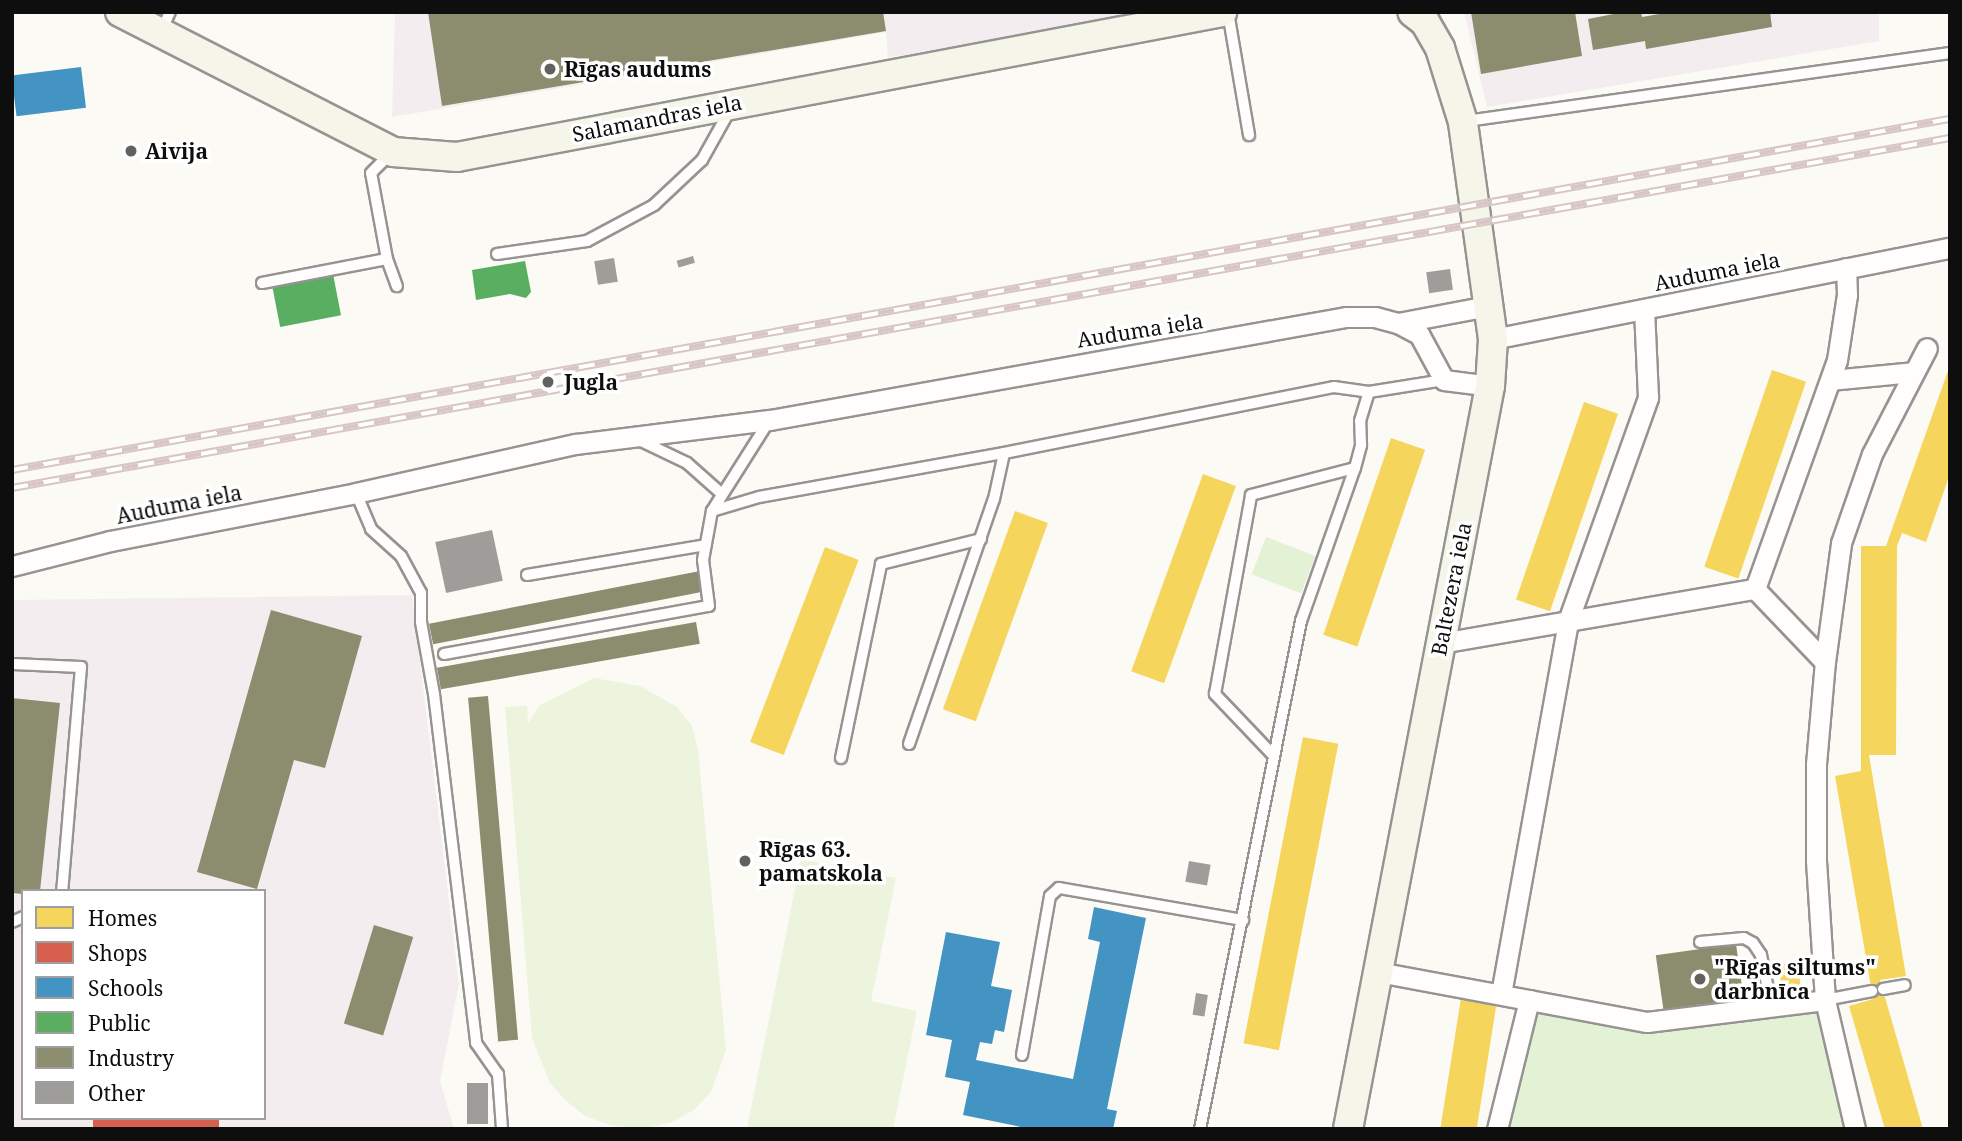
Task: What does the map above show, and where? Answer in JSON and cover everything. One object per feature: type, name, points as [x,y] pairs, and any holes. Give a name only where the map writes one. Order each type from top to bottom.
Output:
[{"type":"street","name":"Salamandras iela","points":[[120,12],[165,22],[393,152],[457,157],[1222,12]]},
{"type":"street","name":"Baltezera iela","points":[[1348,1129],[1490,386],[1493,339],[1462,122],[1440,48],[1425,22],[1412,12]]},
{"type":"street","name":"Auduma iela","points":[[1493,339],[1950,248]]},
{"type":"street","points":[[1755,589],[1831,380],[1847,295],[1846,268]]},
{"type":"street","points":[[1398,323],[1488,306]]},
{"type":"street","points":[[1501,994],[1568,621],[1648,397],[1644,309]]},
{"type":"street","name":"Auduma iela","points":[[12,566],[110,541],[356,494],[630,436],[770,419],[1346,317],[1398,323]]},
{"type":"street","points":[[1398,323],[1419,334],[1444,380],[1490,386]]},
{"type":"street","points":[[1855,1129],[1825,1000],[1816,860],[1816,764],[1825,662],[1841,543],[1872,454],[1927,348]]},
{"type":"street","points":[[1831,380],[1914,372]]},
{"type":"street","points":[[1441,643],[1755,589]]},
{"type":"street","points":[[1755,589],[1825,662]]},
{"type":"street","points":[[1378,972],[1647,1023],[1825,1000]]},
{"type":"street","points":[[1497,1129],[1529,1000]]},
{"type":"lane","points":[[1228,12],[1249,135]]},
{"type":"lane","points":[[1462,122],[1950,53]]},
{"type":"lane","points":[[497,254],[587,241],[654,205],[702,160],[733,103]]},
{"type":"lane","points":[[393,152],[371,173],[387,259],[397,286]]},
{"type":"lane","points":[[262,283],[387,259]]},
{"type":"lane","points":[[712,511],[759,497],[1004,453],[1334,387],[1368,392],[1444,380]]},
{"type":"lane","points":[[1200,1129],[1301,621],[1355,468],[1361,445],[1360,421],[1368,392]]},
{"type":"lane","points":[[444,654],[709,606],[703,560],[712,511],[770,419]]},
{"type":"lane","points":[[630,436],[687,463],[722,494]]},
{"type":"lane","points":[[909,744],[981,540],[1004,453]]},
{"type":"lane","points":[[1274,756],[1215,694],[1251,495],[1355,468]]},
{"type":"lane","points":[[356,494],[371,529],[401,556],[421,593],[421,622],[434,694],[476,1043],[498,1074],[502,1129]]},
{"type":"lane","points":[[841,758],[881,564],[981,540]]},
{"type":"lane","points":[[527,575],[706,545]]},
{"type":"lane","points":[[12,664],[81,667],[62,889]]},
{"type":"lane","points":[[1021,1055],[1049,896],[1059,888],[1243,920]]},
{"type":"lane","points":[[1700,942],[1744,938],[1752,943],[1761,955],[1772,1008]]},
{"type":"lane","points":[[1825,1000],[1905,985]]},
{"type":"shaded area","name":"Rīgas audums","points":[[395,12],[1146,12],[888,58],[886,32],[392,117]]},
{"type":"shaded area","points":[[1464,12],[1879,12],[1879,41],[1487,107]]},
{"type":"shaded area","points":[[412,595],[459,984],[440,1081],[454,1129],[12,1129],[12,600]]},
{"type":"green space","points":[[1266,537],[1315,556],[1301,593],[1252,574]]},
{"type":"green space","points":[[594,678],[640,686],[677,707],[692,726],[698,749],[726,1050],[711,1092],[694,1110],[670,1123],[641,1129],[610,1125],[585,1116],[565,1100],[550,1083],[532,1038],[505,707],[527,706],[528,723],[540,705]]},
{"type":"green space","points":[[801,859],[896,878],[871,1001],[917,1011],[893,1129],[747,1129]]},
{"type":"green space","points":[[1822,1007],[1848,1129],[1504,1129],[1533,1008],[1651,1029]]},
{"type":"building: Homes","points":[[1950,365],[1950,474],[1926,542],[1902,533],[1897,546],[1896,755],[1869,755],[1906,976],[1880,980],[1923,1129],[1885,1129],[1849,1006],[1873,999],[1835,776],[1861,771],[1861,546],[1886,546]]},
{"type":"building: Homes","points":[[1772,370],[1806,382],[1738,578],[1704,567]]},
{"type":"building: Homes","points":[[1584,402],[1618,414],[1550,611],[1516,600]]},
{"type":"building: Homes","points":[[1391,438],[1425,450],[1357,646],[1323,635]]},
{"type":"building: Homes","points":[[1203,474],[1236,486],[1164,683],[1131,671]]},
{"type":"building: Homes","points":[[1015,511],[1048,523],[976,721],[943,709]]},
{"type":"building: Homes","points":[[825,547],[859,560],[784,755],[750,742]]},
{"type":"building: Homes","points":[[1303,737],[1338,744],[1279,1050],[1243,1043]]},
{"type":"building: Homes","points":[[1797,962],[1801,988],[1782,991],[1778,965]]},
{"type":"building: Homes","points":[[1461,998],[1497,1004],[1477,1129],[1440,1129]]},
{"type":"building: Shops","points":[[93,1120],[219,1120],[219,1129],[93,1129]]},
{"type":"building: Schools","points":[[81,67],[86,108],[17,116],[12,75]]},
{"type":"building: Schools","points":[[1094,907],[1146,918],[1107,1109],[1117,1111],[1113,1129],[1031,1129],[963,1115],[970,1082],[945,1077],[952,1040],[926,1035],[946,932],[1000,942],[991,986],[1012,990],[1004,1032],[995,1030],[992,1044],[980,1042],[976,1060],[1073,1079],[1100,942],[1088,939]]},
{"type":"building: Public","points":[[525,261],[531,292],[526,298],[510,294],[476,300],[472,270]]},
{"type":"building: Public","points":[[333,274],[341,315],[280,327],[272,286]]},
{"type":"building: Industry","name":"Rīgas audums","points":[[428,12],[883,12],[886,31],[442,106]]},
{"type":"building: Industry","points":[[1471,12],[1575,12],[1582,56],[1481,74]]},
{"type":"building: Industry","points":[[1624,12],[1641,12],[1642,17],[1671,12],[1770,12],[1772,27],[1646,49],[1645,41],[1593,50],[1588,19]]},
{"type":"building: Industry","points":[[700,571],[704,592],[433,644],[429,624]]},
{"type":"building: Industry","points":[[271,610],[362,636],[325,768],[294,760],[257,889],[197,872]]},
{"type":"building: Industry","points":[[696,622],[700,644],[441,689],[437,668]]},
{"type":"building: Industry","points":[[488,696],[518,1040],[498,1041],[468,698]]},
{"type":"building: Industry","points":[[12,698],[60,703],[40,889],[21,889],[21,894],[12,893]]},
{"type":"building: Industry","points":[[374,925],[413,937],[383,1035],[344,1023]]},
{"type":"building: Industry","name":"\"Rīgas siltums\" darbnīca","points":[[1736,944],[1744,998],[1663,1010],[1656,955]]},
{"type":"building: Other","points":[[693,256],[695,263],[679,267],[677,261]]},
{"type":"building: Other","points":[[614,258],[618,282],[598,285],[594,261]]},
{"type":"building: Other","points":[[1450,269],[1453,290],[1429,293],[1426,272]]},
{"type":"building: Other","points":[[492,530],[503,581],[446,593],[435,542]]},
{"type":"building: Other","points":[[1189,861],[1211,865],[1207,886],[1185,882]]},
{"type":"building: Other","points":[[1196,993],[1208,995],[1204,1017],[1193,1015]]},
{"type":"building: Other","points":[[467,1083],[488,1083],[488,1124],[467,1124]]},
{"type":"railway","points":[[12,470],[1950,119]]},
{"type":"railway","points":[[12,488],[1950,138]]},
{"type":"place","name":"Rīgas audums","points":[[550,69]]},
{"type":"place","name":"Aivija","points":[[131,151]]},
{"type":"place","name":"Jugla","points":[[548,382]]},
{"type":"place","name":"Rīgas 63. pamatskola","points":[[745,861]]},
{"type":"place","name":"\"Rīgas siltums\" darbnīca","points":[[1700,979]]}]
